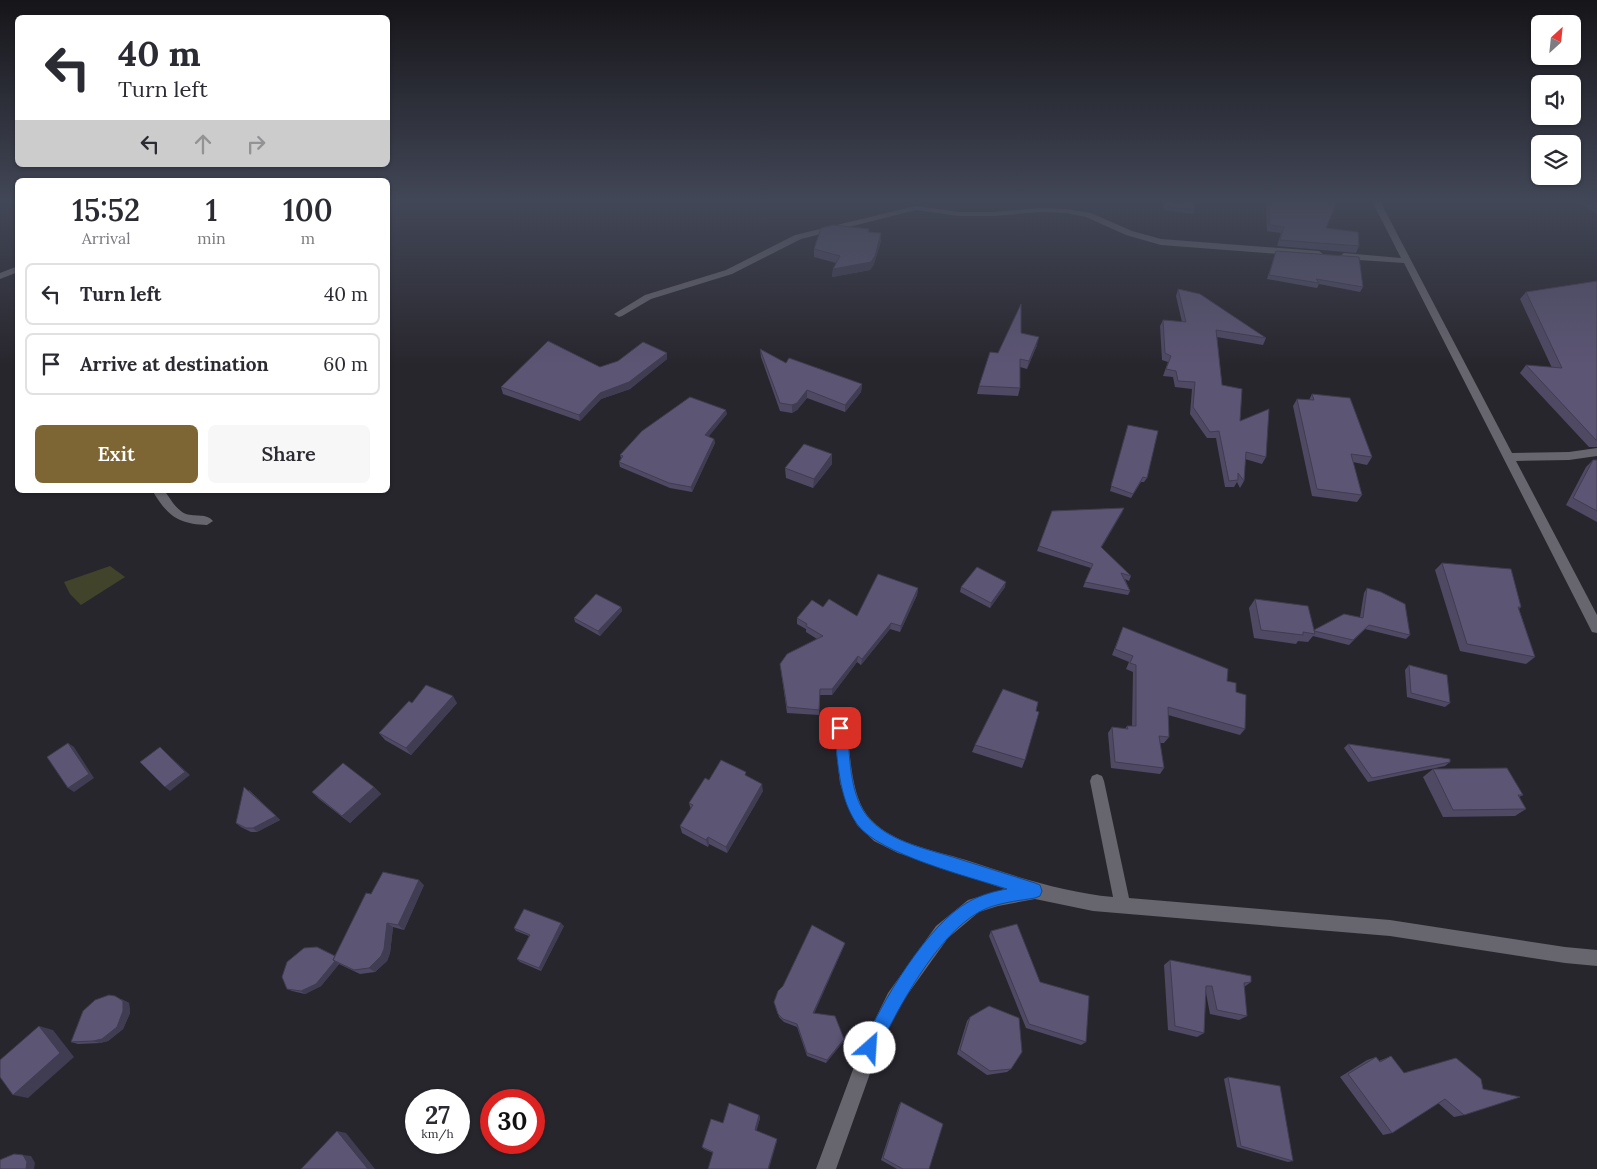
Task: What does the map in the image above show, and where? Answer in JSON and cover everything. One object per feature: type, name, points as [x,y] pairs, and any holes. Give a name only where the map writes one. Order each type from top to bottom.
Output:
[{"type":"street","points":[[619,314],[648,297],[729,272],[761,256]]},
{"type":"street","points":[[1337,256],[1408,261]]},
{"type":"street","points":[[1405,256],[1597,628]]},
{"type":"street","points":[[0,276],[15,270]]},
{"type":"street","points":[[1510,457],[1569,456],[1597,452]]},
{"type":"street","points":[[160,493],[174,514],[195,521],[207,521]]},
{"type":"street","points":[[839,715],[847,783],[854,805],[862,820],[879,836],[903,848],[1035,891],[1093,904],[1390,928],[1565,955],[1597,958]]},
{"type":"street","points":[[1097,780],[1108,841],[1123,906]]},
{"type":"street","points":[[826,1169],[870,1048],[894,999],[920,960],[942,932],[974,906],[998,898],[1035,891]]},
{"type":"green space","points":[[110,566],[125,577],[81,605],[70,594],[64,582]]},
{"type":"building","points":[[838,256],[875,256],[871,262],[833,269],[840,256]]},
{"type":"building","points":[[1275,256],[1359,257],[1363,287],[1316,279],[1319,283],[1269,275]]},
{"type":"building","points":[[1597,281],[1596,440],[1526,365],[1562,368],[1526,292]]},
{"type":"building","points":[[1178,289],[1200,294],[1266,338],[1216,330],[1222,385],[1242,389],[1240,421],[1269,409],[1266,457],[1246,452],[1244,481],[1238,473],[1238,480],[1229,481],[1219,431],[1210,432],[1193,407],[1195,382],[1178,381],[1176,371],[1166,369],[1171,356],[1165,353],[1163,320],[1186,322]]},
{"type":"building","points":[[1021,304],[1021,333],[1039,337],[1029,361],[1020,359],[1020,388],[979,386],[990,352],[998,353]]},
{"type":"building","points":[[548,341],[600,367],[618,361],[643,342],[667,353],[629,382],[600,393],[579,415],[501,387]]},
{"type":"building","points":[[760,349],[786,363],[789,358],[862,384],[845,405],[807,390],[797,403],[792,405],[780,403]]},
{"type":"building","points":[[1312,394],[1350,398],[1372,457],[1351,454],[1362,495],[1317,489],[1297,399],[1314,400]]},
{"type":"building","points":[[690,397],[726,410],[705,435],[714,439],[691,487],[669,483],[619,462],[623,456],[620,455],[642,431]]},
{"type":"building","points":[[1128,425],[1158,431],[1147,478],[1143,477],[1133,494],[1111,486]]},
{"type":"building","points":[[804,444],[832,454],[814,479],[785,468]]},
{"type":"building","points":[[1593,460],[1597,460],[1597,511],[1573,498]]},
{"type":"building","points":[[1124,508],[1101,547],[1131,576],[1121,573],[1130,591],[1085,582],[1093,564],[1039,546],[1052,511]]},
{"type":"building","points":[[1442,563],[1511,569],[1521,607],[1518,607],[1535,657],[1467,644]]},
{"type":"building","points":[[977,567],[1006,582],[991,603],[961,587]]},
{"type":"building","points":[[878,574],[918,588],[901,626],[891,623],[862,659],[858,656],[832,689],[820,689],[819,710],[787,707],[780,664],[787,654],[823,636],[797,618],[812,600],[823,607],[829,599],[857,616]]},
{"type":"building","points":[[1367,588],[1381,592],[1405,604],[1410,635],[1369,625],[1353,640],[1314,631],[1344,614],[1363,618]]},
{"type":"building","points":[[596,594],[621,607],[598,631],[574,618]]},
{"type":"building","points":[[1255,599],[1308,606],[1315,634],[1303,632],[1303,635],[1261,630]]},
{"type":"building","points":[[1123,627],[1228,669],[1227,681],[1236,683],[1236,692],[1246,695],[1245,729],[1168,707],[1169,737],[1159,736],[1164,768],[1115,762],[1112,727],[1128,729],[1127,726],[1136,726],[1136,665],[1130,663],[1133,656],[1115,649]]},
{"type":"building","points":[[1409,665],[1447,675],[1450,703],[1411,693]]},
{"type":"building","points":[[426,685],[453,696],[406,748],[379,733],[409,701],[412,703]]},
{"type":"building","points":[[1003,689],[1038,702],[1036,711],[1039,712],[1025,760],[975,745]]},
{"type":"building","points":[[68,743],[89,774],[68,788],[47,757]]},
{"type":"building","points":[[1348,744],[1450,759],[1450,762],[1372,778]]},
{"type":"building","points":[[160,747],[185,772],[165,787],[140,762]]},
{"type":"building","points":[[721,760],[746,772],[745,775],[762,784],[726,847],[708,837],[706,840],[680,826],[693,805],[689,803],[705,778],[709,780]]},
{"type":"building","points":[[343,763],[374,787],[342,816],[312,792]]},
{"type":"building","points":[[1507,768],[1523,795],[1518,795],[1526,809],[1453,810],[1433,769]]},
{"type":"building","points":[[244,787],[276,816],[253,828],[246,828],[236,823]]},
{"type":"building","points":[[383,872],[419,880],[398,925],[387,923],[384,949],[381,956],[369,968],[354,970],[333,960],[366,893],[371,894]]},
{"type":"building","points":[[524,909],[561,923],[539,968],[517,959],[530,935],[514,928]]},
{"type":"building","points":[[1017,924],[1040,982],[1089,996],[1086,1042],[1029,1024],[991,931]]},
{"type":"building","points":[[812,925],[845,943],[813,1013],[835,1016],[844,1039],[827,1060],[807,1053],[797,1024],[783,1019],[778,1014],[774,1002]]},
{"type":"building","points":[[317,947],[335,956],[333,960],[335,961],[316,984],[301,991],[287,989],[282,977],[287,962],[304,948]]},
{"type":"building","points":[[1170,960],[1251,976],[1251,982],[1244,983],[1247,1016],[1217,1010],[1212,986],[1206,986],[1204,1033],[1175,1026]]},
{"type":"building","points":[[109,995],[123,1001],[123,1011],[117,1027],[102,1039],[71,1042],[83,1011],[95,1000]]},
{"type":"building","points":[[989,1006],[1019,1018],[1022,1052],[1011,1069],[990,1071],[960,1050],[970,1017]]},
{"type":"building","points":[[39,1026],[60,1053],[13,1095],[0,1077],[0,1060]]},
{"type":"building","points":[[1391,1056],[1404,1073],[1456,1058],[1481,1079],[1483,1089],[1520,1097],[1464,1115],[1445,1099],[1392,1133],[1348,1074],[1376,1057],[1380,1062]]},
{"type":"building","points":[[1228,1077],[1280,1086],[1293,1161],[1241,1146]]},
{"type":"building","points":[[901,1102],[943,1124],[929,1169],[903,1169],[883,1158]]},
{"type":"building","points":[[729,1103],[759,1115],[755,1130],[777,1139],[768,1169],[708,1169],[713,1152],[702,1147],[711,1119],[723,1123]]},
{"type":"building","points":[[337,1131],[368,1169],[301,1169]]},
{"type":"building","points":[[14,1154],[23,1155],[27,1162],[26,1169],[0,1169],[0,1160]]},
{"type":"route","points":[[840,728],[847,783],[854,805],[862,820],[879,836],[903,848],[1035,891],[998,898],[974,906],[942,932],[920,960],[894,999],[870,1048]]}]
